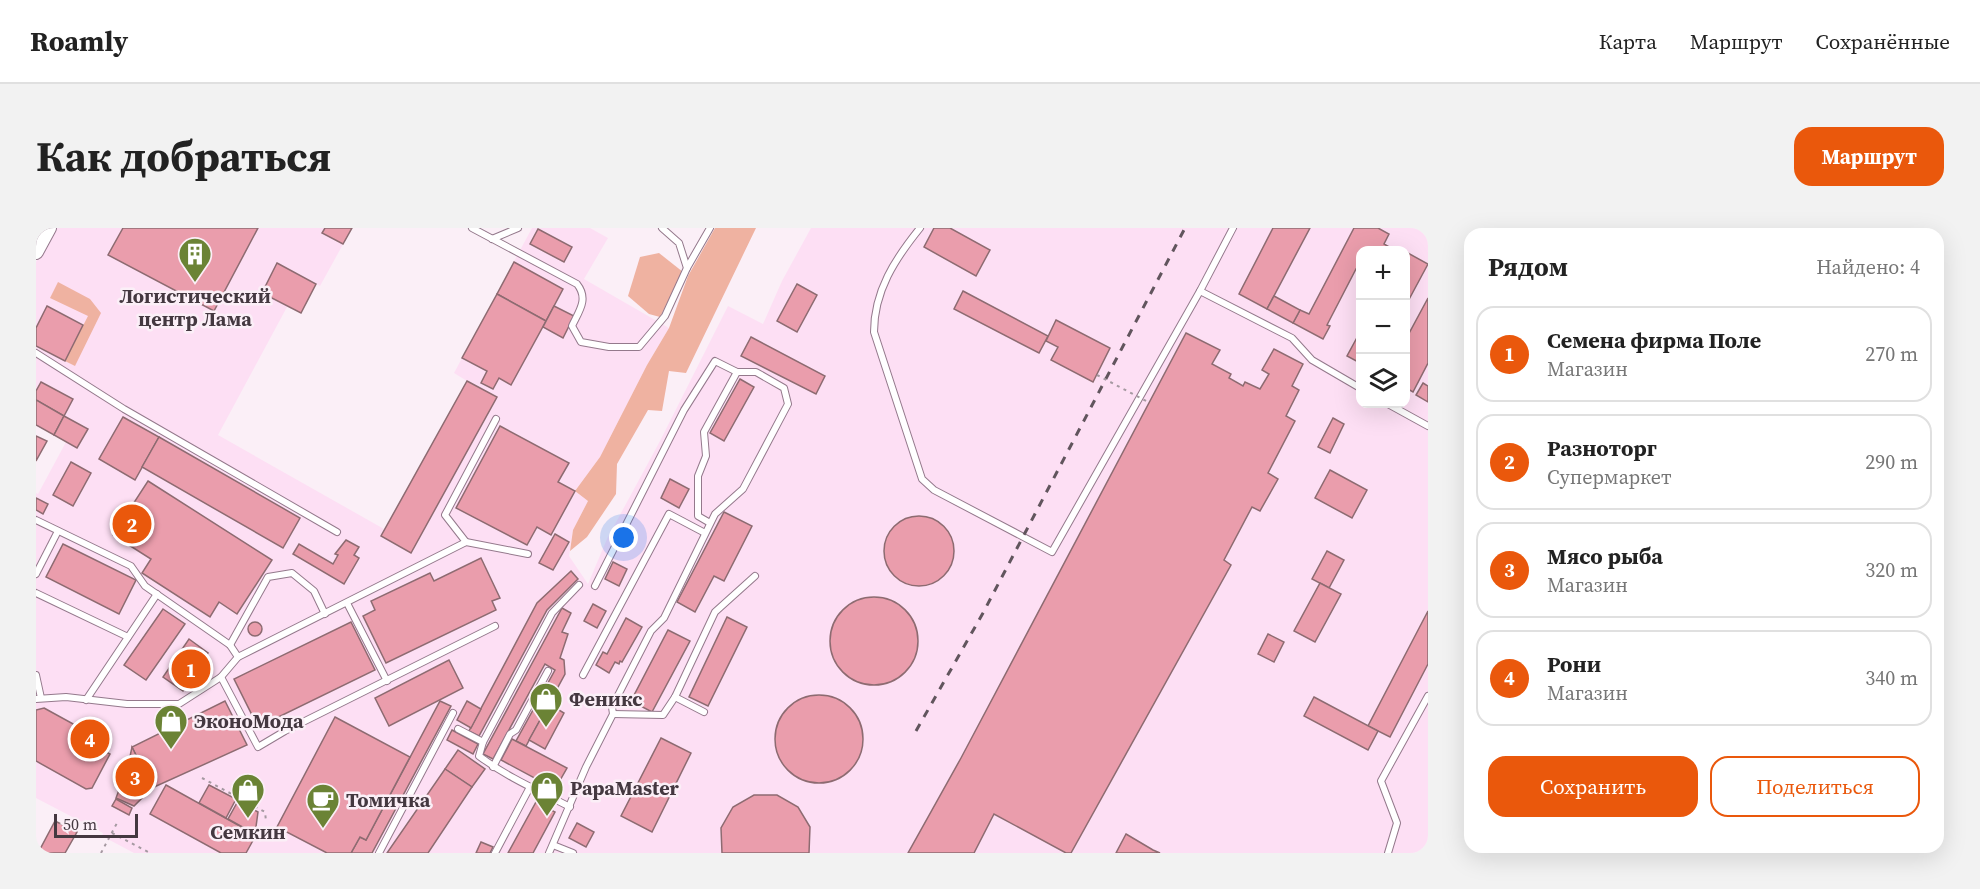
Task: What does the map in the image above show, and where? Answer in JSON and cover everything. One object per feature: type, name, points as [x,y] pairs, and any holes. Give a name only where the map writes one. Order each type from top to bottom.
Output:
[{"type":"street","points":[[36,252],[49,228]]},
{"type":"lane","points":[[472,228],[577,284],[584,297],[572,326],[581,342],[609,347],[639,347],[665,316],[687,268],[710,228]]},
{"type":"lane","points":[[492,238],[518,228]]},
{"type":"lane","points":[[662,228],[679,243],[687,268]]},
{"type":"lane","points":[[920,228],[889,272],[879,293],[874,315],[874,332],[922,479],[934,490],[1052,552],[1200,291],[1233,228]]},
{"type":"lane","points":[[1200,291],[1292,338],[1312,360],[1356,386]]},
{"type":"lane","points":[[36,353],[124,409],[337,532]]},
{"type":"lane","points":[[549,853],[586,767],[613,714],[612,707],[651,631],[664,618],[715,514],[743,489],[788,404],[784,388],[756,372],[737,372],[715,361],[684,410],[595,586]]},
{"type":"lane","points":[[710,523],[699,516],[698,476],[706,456],[704,432],[737,372]]},
{"type":"lane","points":[[1395,408],[1428,426]]},
{"type":"lane","points":[[466,542],[445,515],[496,419]]},
{"type":"lane","points":[[584,675],[669,514],[705,533]]},
{"type":"lane","points":[[36,520],[131,566],[145,586],[230,645],[237,657]]},
{"type":"lane","points":[[36,574],[58,531]]},
{"type":"lane","points":[[36,675],[38,698],[66,697],[127,704],[178,704],[221,677],[237,657],[466,542],[528,554]]},
{"type":"lane","points":[[230,645],[268,577],[292,573],[314,591],[325,614]]},
{"type":"lane","points":[[613,714],[663,715],[675,697],[715,612],[755,576]]},
{"type":"lane","points":[[570,807],[493,767],[479,756],[483,742],[552,613],[579,585]]},
{"type":"lane","points":[[36,593],[128,637]]},
{"type":"lane","points":[[86,700],[157,594]]},
{"type":"lane","points":[[347,603],[387,681]]},
{"type":"lane","points":[[221,677],[258,747],[285,731],[495,626]]},
{"type":"lane","points":[[493,767],[548,671]]},
{"type":"lane","points":[[1388,853],[1397,823],[1381,781],[1428,696]]},
{"type":"lane","points":[[675,697],[704,712]]},
{"type":"lane","points":[[379,853],[453,713]]},
{"type":"lane","points":[[458,729],[483,742]]},
{"type":"lane","points":[[495,853],[530,787]]},
{"type":"lane","points":[[553,845],[573,853]]},
{"type":"path","points":[[1097,375],[1149,403]]},
{"type":"path","points":[[202,778],[265,812],[266,821]]},
{"type":"path","points":[[101,853],[117,823]]},
{"type":"path","points":[[112,832],[150,853]]},
{"type":"shaded area","points":[[54,228],[352,228],[320,286],[316,284],[301,313],[287,307],[218,435],[384,529],[467,381],[454,373],[532,228],[590,228],[608,238],[584,279],[669,328],[647,365],[600,457],[575,491],[588,501],[573,530],[569,556],[588,584],[607,539],[660,441],[728,306],[763,324],[782,281],[811,228],[1428,228],[1428,853],[134,853],[102,836],[103,833],[36,798],[36,493],[38,494],[66,442],[36,425],[36,262]]},
{"type":"shaded area","points":[[715,228],[756,228],[686,373],[669,371],[662,411],[648,410],[617,464],[616,494],[587,537],[570,551],[573,530],[588,501],[575,491],[600,457],[647,365],[669,328],[688,276]]},
{"type":"shaded area","points":[[659,253],[683,272],[660,317],[649,314],[628,296],[640,257]]},
{"type":"shaded area","points":[[58,282],[90,299],[101,313],[75,366],[65,361],[88,316],[50,298]]},
{"type":"building","name":"Логистический центр Лама","points":[[123,228],[258,228],[214,311],[108,255]]},
{"type":"building","points":[[325,228],[352,228],[343,244],[322,233]]},
{"type":"building","points":[[934,228],[950,228],[990,250],[976,276],[924,247]]},
{"type":"building","points":[[1273,228],[1310,228],[1267,309],[1239,294]]},
{"type":"building","points":[[1354,228],[1378,228],[1389,234],[1384,244],[1388,246],[1356,246],[1356,269],[1327,325],[1330,326],[1323,339],[1293,323],[1300,310],[1309,314]]},
{"type":"building","points":[[538,229],[572,247],[564,262],[530,244]]},
{"type":"building","points":[[1410,254],[1428,264],[1410,298]]},
{"type":"building","points":[[514,262],[563,289],[546,321],[497,294]]},
{"type":"building","points":[[277,263],[316,284],[301,313],[262,293]]},
{"type":"building","points":[[797,284],[817,295],[797,332],[777,321]]},
{"type":"building","points":[[963,291],[1048,336],[1039,353],[954,309]]},
{"type":"building","points":[[497,294],[546,321],[511,385],[499,378],[493,389],[481,383],[487,371],[462,358]]},
{"type":"building","points":[[1274,296],[1300,310],[1293,323],[1267,309]]},
{"type":"building","points":[[1428,298],[1428,363],[1413,392],[1410,390],[1410,332]]},
{"type":"building","points":[[47,306],[83,325],[65,361],[36,346],[36,328]]},
{"type":"building","points":[[554,306],[574,316],[563,338],[543,327]]},
{"type":"building","points":[[1056,320],[1110,348],[1093,382],[1051,360],[1058,347],[1046,341]]},
{"type":"building","points":[[1186,333],[1220,350],[1212,364],[1231,374],[1229,378],[1243,386],[1245,382],[1260,389],[1269,374],[1262,370],[1274,349],[1303,364],[1292,386],[1299,390],[1286,416],[1295,421],[1268,473],[1278,479],[1260,511],[1252,507],[1224,560],[1231,565],[1071,853],[1066,853],[994,814],[974,853],[908,853],[961,758]]},
{"type":"building","points":[[751,337],[825,376],[816,394],[741,356]]},
{"type":"building","points":[[1356,339],[1356,361],[1347,356]]},
{"type":"building","points":[[740,379],[754,387],[724,441],[710,433]]},
{"type":"building","points":[[467,381],[497,397],[411,553],[381,536]]},
{"type":"building","points":[[41,382],[73,399],[64,416],[36,400],[36,391]]},
{"type":"building","points":[[1423,383],[1428,386],[1428,402],[1416,395]]},
{"type":"building","points":[[36,400],[64,416],[54,435],[36,425]]},
{"type":"building","points":[[64,416],[88,429],[77,448],[54,435]]},
{"type":"building","points":[[123,417],[159,437],[135,480],[99,459]]},
{"type":"building","points":[[1333,418],[1344,424],[1330,453],[1318,447]]},
{"type":"building","points":[[500,426],[569,463],[558,482],[575,491],[551,535],[537,527],[527,545],[456,508]]},
{"type":"building","points":[[36,436],[47,441],[36,461]]},
{"type":"building","points":[[159,437],[300,518],[283,548],[142,467]]},
{"type":"building","points":[[71,462],[91,473],[73,506],[53,495]]},
{"type":"building","points":[[1330,470],[1367,490],[1352,518],[1315,498]]},
{"type":"building","points":[[670,479],[689,489],[679,508],[661,498]]},
{"type":"building","points":[[148,481],[272,560],[237,614],[219,602],[210,617],[142,573],[151,559],[113,535]]},
{"type":"building","points":[[36,498],[48,504],[43,514],[36,510]]},
{"type":"building","points":[[724,512],[752,526],[724,581],[714,576],[695,612],[677,602]]},
{"type":"building","points":[[919,516],[932,519],[944,526],[951,538],[954,551],[951,564],[944,576],[932,583],[919,586],[906,583],[894,576],[887,564],[884,551],[887,538],[894,526],[906,519]]},
{"type":"building","points":[[555,534],[569,542],[553,570],[539,563]]},
{"type":"building","points":[[346,540],[359,547],[354,555],[359,558],[344,584],[293,554],[299,544],[333,564],[338,555],[335,554]]},
{"type":"building","points":[[63,544],[136,580],[119,614],[46,577]]},
{"type":"building","points":[[1327,551],[1344,560],[1329,588],[1312,579]]},
{"type":"building","points":[[481,558],[500,598],[492,601],[496,610],[386,663],[363,616],[375,610],[371,601],[430,573],[434,581]]},
{"type":"building","points":[[613,562],[627,569],[619,586],[605,579]]},
{"type":"building","points":[[571,571],[578,579],[547,610],[479,736],[469,731],[537,603]]},
{"type":"building","points":[[1320,583],[1341,594],[1315,642],[1294,631]]},
{"type":"building","points":[[874,597],[899,604],[911,616],[918,641],[911,666],[899,678],[874,685],[849,678],[837,666],[830,641],[837,616],[849,604]]},
{"type":"building","points":[[593,604],[606,611],[597,628],[584,621]]},
{"type":"building","points":[[562,608],[571,613],[562,632],[568,634],[560,658],[564,660],[565,674],[526,746],[516,741],[555,670],[545,664],[493,759],[483,754]]},
{"type":"building","points":[[163,609],[185,624],[146,680],[124,665]]},
{"type":"building","points":[[1428,611],[1428,664],[1390,737],[1368,726]]},
{"type":"building","points":[[727,617],[747,627],[708,706],[689,697]]},
{"type":"building","points":[[626,618],[642,627],[622,662],[620,661],[619,664],[615,662],[609,673],[596,665],[603,652],[607,654]]},
{"type":"building","points":[[255,622],[260,624],[262,629],[260,634],[255,636],[250,634],[248,629],[250,624]]},
{"type":"building","points":[[351,622],[375,670],[258,727],[234,679]]},
{"type":"building","points":[[668,630],[690,641],[652,712],[631,701]]},
{"type":"building","points":[[1268,634],[1284,642],[1274,662],[1258,654]]},
{"type":"building","points":[[189,639],[208,653],[183,691],[163,677]]},
{"type":"building","points":[[449,660],[463,688],[389,726],[375,698]]},
{"type":"building","points":[[819,695],[844,702],[856,714],[863,739],[856,764],[844,776],[819,783],[794,776],[782,764],[775,739],[782,714],[794,702]]},
{"type":"building","points":[[1314,697],[1378,731],[1368,750],[1304,716]]},
{"type":"building","points":[[225,701],[247,745],[152,788],[132,747]]},
{"type":"building","points":[[440,701],[451,706],[372,853],[351,853],[360,837],[366,840]]},
{"type":"building","points":[[467,701],[481,709],[471,728],[457,720]]},
{"type":"building","points":[[549,704],[564,713],[545,749],[529,740]]},
{"type":"building","points":[[44,708],[97,737],[93,745],[110,754],[92,788],[86,789],[36,761],[36,710]]},
{"type":"building","points":[[335,717],[410,757],[366,840],[360,837],[351,853],[327,853],[277,827]]},
{"type":"building","points":[[452,730],[478,744],[473,754],[447,740]]},
{"type":"building","points":[[661,738],[691,753],[652,832],[621,816]]},
{"type":"building","points":[[512,739],[567,768],[555,789],[501,760]]},
{"type":"building","points":[[132,747],[152,788],[134,806],[116,798],[128,766]]},
{"type":"building","points":[[458,750],[485,769],[472,787],[445,769]]},
{"type":"building","points":[[445,769],[472,787],[428,853],[387,853]]},
{"type":"building","points":[[166,785],[256,835],[246,853],[221,853],[150,814]]},
{"type":"building","points":[[209,785],[236,799],[226,818],[199,803]]},
{"type":"building","points":[[754,795],[777,795],[798,807],[810,827],[809,853],[722,853],[721,828],[733,807]]},
{"type":"building","points":[[116,799],[132,808],[129,815],[112,806]]},
{"type":"building","points":[[238,801],[258,812],[255,834],[228,819]]},
{"type":"building","points":[[536,802],[555,812],[533,853],[508,853]]},
{"type":"building","points":[[55,821],[77,832],[65,853],[38,853]]},
{"type":"building","points":[[577,823],[594,832],[586,847],[569,838]]},
{"type":"building","points":[[1126,834],[1153,850],[1160,853],[1116,853]]},
{"type":"building","points":[[481,842],[493,847],[490,853],[476,853]]},
{"type":"railway","points":[[916,731],[983,613],[1185,228]]},
{"type":"place","name":"Логистический центр Лама","points":[[195,283]]},
{"type":"place","name":"Разноторг","points":[[132,524]]},
{"type":"place","name":"Семена фирма Поле","points":[[191,669]]},
{"type":"place","name":"Феникс","points":[[546,728]]},
{"type":"place","name":"Рони","points":[[90,739]]},
{"type":"place","name":"ЭконоМода","points":[[171,750]]},
{"type":"place","name":"Мясо рыба","points":[[135,777]]},
{"type":"place","name":"PapaMaster","points":[[547,817]]},
{"type":"place","name":"Семкин","points":[[248,819]]},
{"type":"place","name":"Томичка","points":[[323,829]]}]
